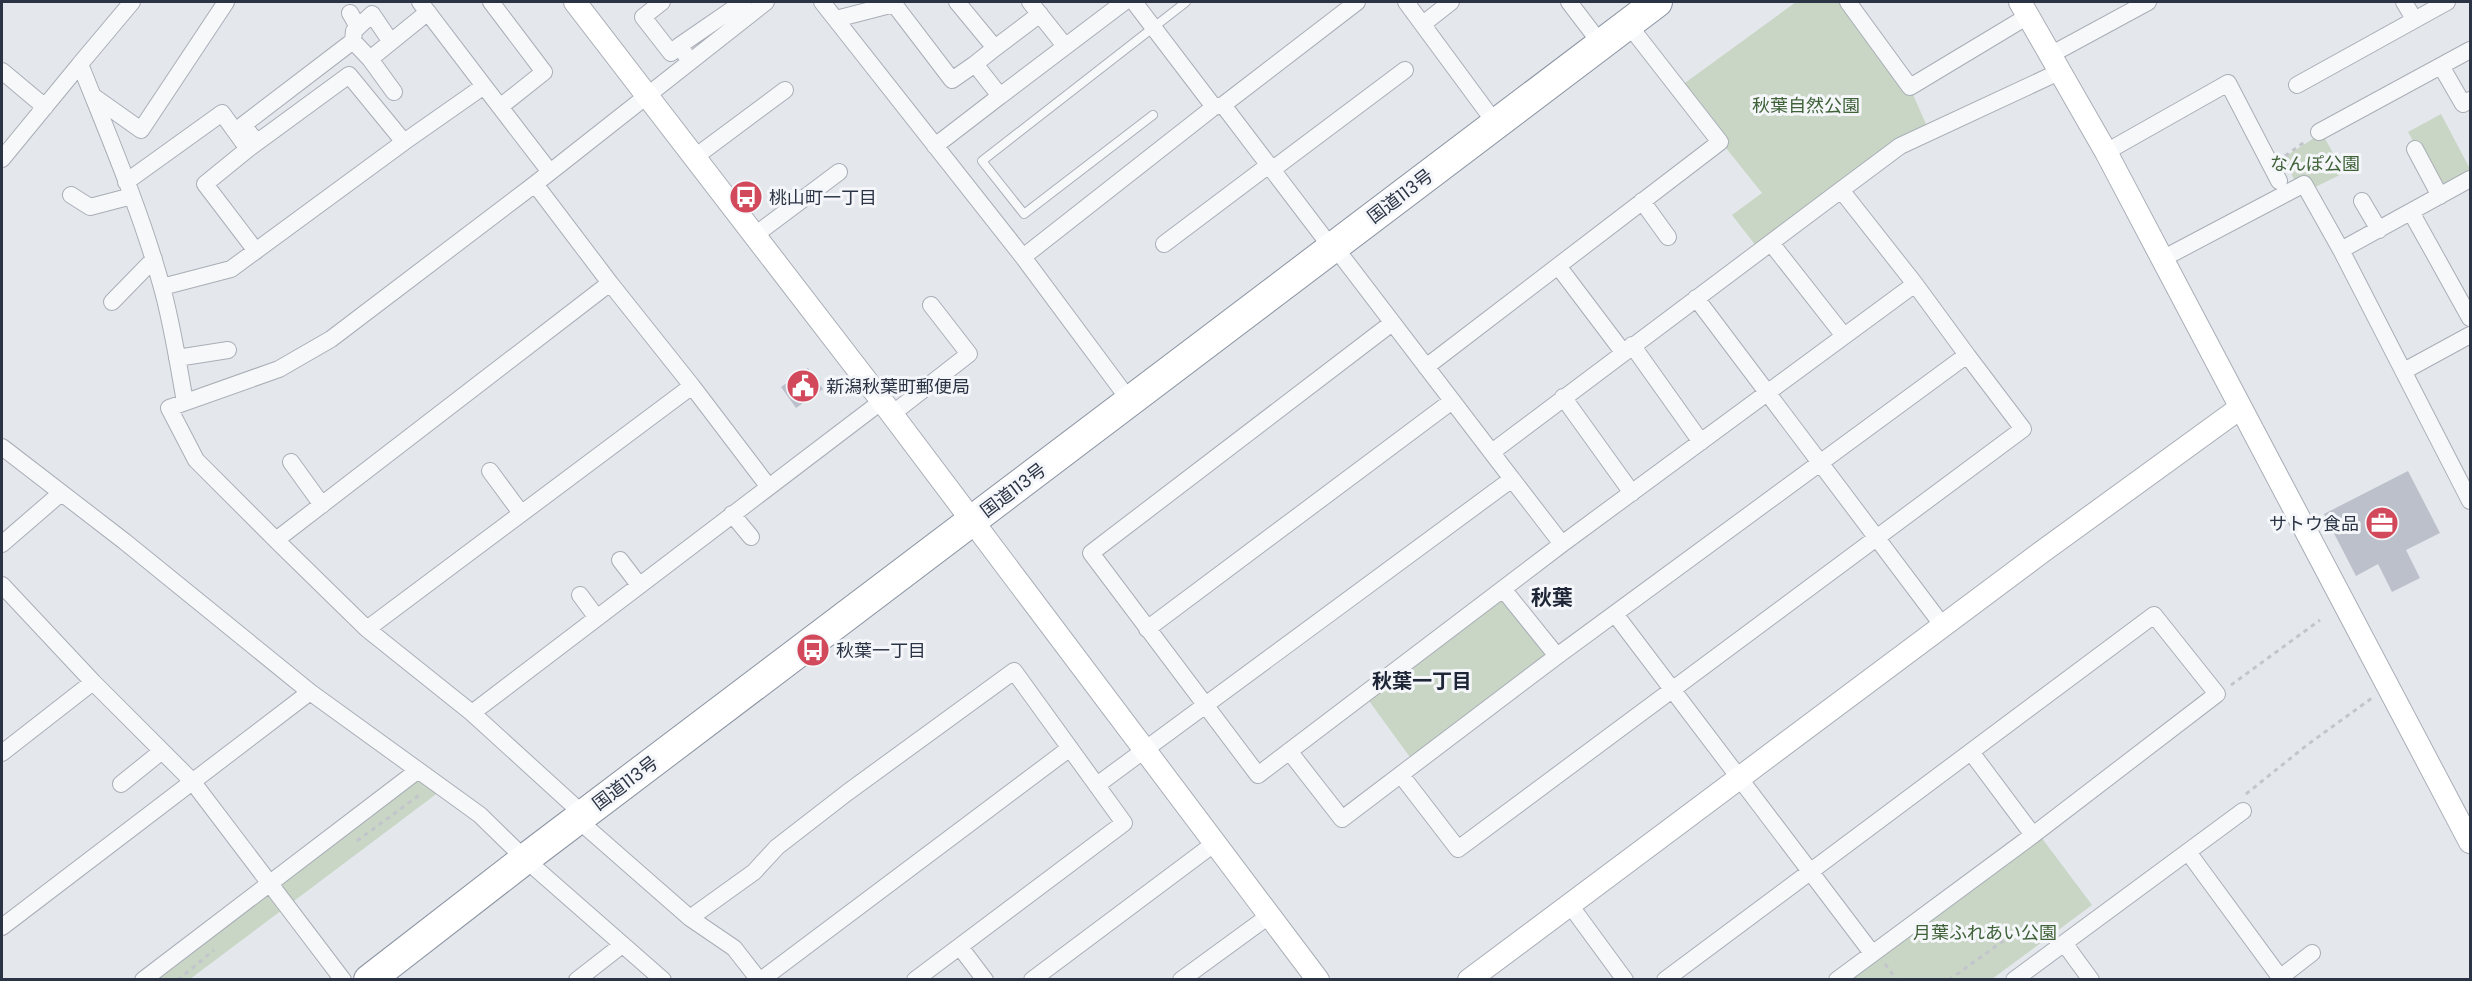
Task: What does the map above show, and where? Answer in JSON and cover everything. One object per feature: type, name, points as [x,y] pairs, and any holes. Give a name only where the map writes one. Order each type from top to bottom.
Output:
[{"type":"highway","name":"国道113号","points":[[369,980],[580,817],[1657,2]]},
{"type":"street","points":[[2,159],[132,2]]},
{"type":"street","points":[[93,96],[141,130],[226,2]]},
{"type":"street","points":[[491,2],[544,72],[500,106]]},
{"type":"street","points":[[575,2],[887,408],[1318,980]]},
{"type":"street","points":[[662,2],[643,17],[671,53],[743,2]]},
{"type":"street","points":[[766,2],[535,184],[331,339],[279,369],[169,408],[196,460],[367,629],[472,713],[690,918],[734,948],[760,980],[1070,748]]},
{"type":"street","points":[[822,2],[1023,257],[1130,401]]},
{"type":"street","points":[[957,2],[995,48]]},
{"type":"street","points":[[935,146],[1124,2]]},
{"type":"street","points":[[1134,2],[1218,106],[1271,167],[1562,544]]},
{"type":"street","points":[[1023,257],[1357,2]]},
{"type":"street","points":[[1406,2],[1496,124]]},
{"type":"street","points":[[1423,24],[1451,2]]},
{"type":"street","points":[[1569,2],[1601,44]]},
{"type":"street","points":[[1848,2],[1910,87],[2024,9],[2106,152],[2470,840]]},
{"type":"street","points":[[1492,452],[1900,146],[2056,62],[2148,2]]},
{"type":"street","points":[[2404,2],[2414,20]]},
{"type":"street","points":[[2297,85],[2447,2]]},
{"type":"street","points":[[836,20],[898,3],[952,80],[995,48],[1035,8],[1065,46]]},
{"type":"street","points":[[370,59],[391,42],[424,7],[550,172]]},
{"type":"street","points":[[253,146],[243,125],[354,27],[372,14],[391,42]]},
{"type":"street","points":[[1426,367],[1720,142],[1628,24]]},
{"type":"street","points":[[354,27],[370,59],[394,93]]},
{"type":"street","points":[[679,46],[690,62]]},
{"type":"street","points":[[2319,132],[2470,50]]},
{"type":"street","points":[[80,64],[154,259],[162,287],[185,402]]},
{"type":"street","points":[[975,64],[1000,96]]},
{"type":"street","points":[[2441,66],[2463,104],[2470,100]]},
{"type":"street","points":[[1164,244],[1406,70]]},
{"type":"street","points":[[2,71],[45,107]]},
{"type":"street","points":[[256,251],[205,184],[349,75],[404,142]]},
{"type":"street","points":[[2106,152],[2228,83],[2279,181]]},
{"type":"street","points":[[162,287],[231,269],[484,86]]},
{"type":"street","points":[[695,157],[785,90]]},
{"type":"street","points":[[71,195],[90,207],[129,189],[222,113],[253,146]]},
{"type":"street","points":[[2415,149],[2440,196]]},
{"type":"street","points":[[755,235],[839,171]]},
{"type":"street","points":[[2341,250],[2470,180]]},
{"type":"street","points":[[535,184],[768,486]]},
{"type":"street","points":[[2162,259],[2304,184],[2469,495]]},
{"type":"street","points":[[1401,775],[1458,849],[2023,429],[1915,284],[1841,190]]},
{"type":"street","points":[[1642,201],[1668,237]]},
{"type":"street","points":[[2362,201],[2379,230]]},
{"type":"street","points":[[2411,213],[2470,318]]},
{"type":"street","points":[[1771,243],[1844,336]]},
{"type":"street","points":[[112,302],[154,259]]},
{"type":"street","points":[[1558,266],[1628,348],[1701,442]]},
{"type":"street","points":[[276,540],[610,283]]},
{"type":"street","points":[[1392,323],[1091,554],[1258,775],[1562,544],[1915,284]]},
{"type":"street","points":[[1696,298],[1943,626]]},
{"type":"street","points":[[472,713],[768,486],[969,354],[931,305]]},
{"type":"street","points":[[2404,371],[2470,334]]},
{"type":"street","points":[[177,358],[228,350]]},
{"type":"street","points":[[1289,751],[1342,819],[1557,656],[1967,355]]},
{"type":"street","points":[[367,629],[692,386]]},
{"type":"street","points":[[1563,397],[1632,493]]},
{"type":"street","points":[[1148,629],[1452,401]]},
{"type":"street","points":[[1469,980],[1943,626],[2240,408]]},
{"type":"street","points":[[2,447],[310,692],[480,815],[525,859],[663,980]]},
{"type":"street","points":[[291,462],[322,504]]},
{"type":"street","points":[[490,471],[521,513]]},
{"type":"street","points":[[1097,785],[1512,479]]},
{"type":"street","points":[[2,544],[61,493]]},
{"type":"street","points":[[732,514],[751,537]]},
{"type":"street","points":[[620,560],[639,585]]},
{"type":"street","points":[[2,585],[93,682],[192,781],[343,980]]},
{"type":"street","points":[[1503,589],[1557,656]]},
{"type":"street","points":[[580,595],[597,618]]},
{"type":"street","points":[[1615,614],[1872,953]]},
{"type":"street","points":[[1665,980],[1809,870],[2154,615],[2217,694],[2033,835],[1837,980]]},
{"type":"street","points":[[690,918],[754,872],[777,847],[848,792],[1014,671],[1124,823],[915,980]]},
{"type":"street","points":[[2,753],[93,682]]},
{"type":"street","points":[[2,927],[310,692]]},
{"type":"street","points":[[121,784],[162,751]]},
{"type":"street","points":[[1971,752],[2033,835]]},
{"type":"street","points":[[143,980],[417,771]]},
{"type":"street","points":[[2014,980],[2243,812]]},
{"type":"street","points":[[1032,980],[1215,843]]},
{"type":"street","points":[[2188,852],[2281,978],[2312,953]]},
{"type":"street","points":[[1570,905],[1625,980]]},
{"type":"street","points":[[1182,980],[1270,915]]},
{"type":"street","points":[[577,980],[622,945]]},
{"type":"street","points":[[2061,946],[2091,980]]},
{"type":"street","points":[[960,947],[985,980]]},
{"type":"lane","points":[[1153,115],[1024,214],[982,161],[1186,2]]},
{"type":"path","points":[[2271,165],[2319,132]]},
{"type":"path","points":[[2217,694],[2320,620]]},
{"type":"path","points":[[2243,812],[2235,803],[2307,745],[2372,698]]},
{"type":"path","points":[[1949,980],[2028,923],[2042,928],[2061,946]]},
{"type":"green space","name":"秋葉自然公園","points":[[1796,2],[1848,2],[1910,88],[1930,133],[1760,251],[1732,215],[1762,193],[1678,88]]},
{"type":"green space","points":[[2441,114],[2470,169],[2470,178],[2442,194],[2408,132]]},
{"type":"green space","name":"なんぽ公園","points":[[2322,133],[2344,173],[2309,190],[2297,185],[2283,158]]},
{"type":"green space","points":[[1503,589],[1557,656],[1415,764],[1364,694]]},
{"type":"green space","points":[[417,771],[439,792],[190,979],[143,980]]},
{"type":"green space","name":"月葉ふれあい公園","points":[[2041,837],[2092,905],[1992,979],[1849,980]]},
{"type":"building","points":[[808,368],[823,389],[796,408],[781,387]]},
{"type":"building","name":"サトウ食品","points":[[2408,471],[2440,533],[2406,550],[2420,578],[2392,592],[2378,564],[2356,576],[2324,514]]},
{"type":"place","name":"桃山町一丁目","points":[[746,197]]},
{"type":"place","name":"新潟秋葉町郵便局","points":[[803,386]]},
{"type":"place","name":"サトウ食品","points":[[2382,523]]},
{"type":"place","name":"秋葉一丁目","points":[[813,650]]},
{"type":"district","name":"秋葉","points":[[1552,597]]},
{"type":"district","name":"秋葉一丁目","points":[[1422,681]]}]
